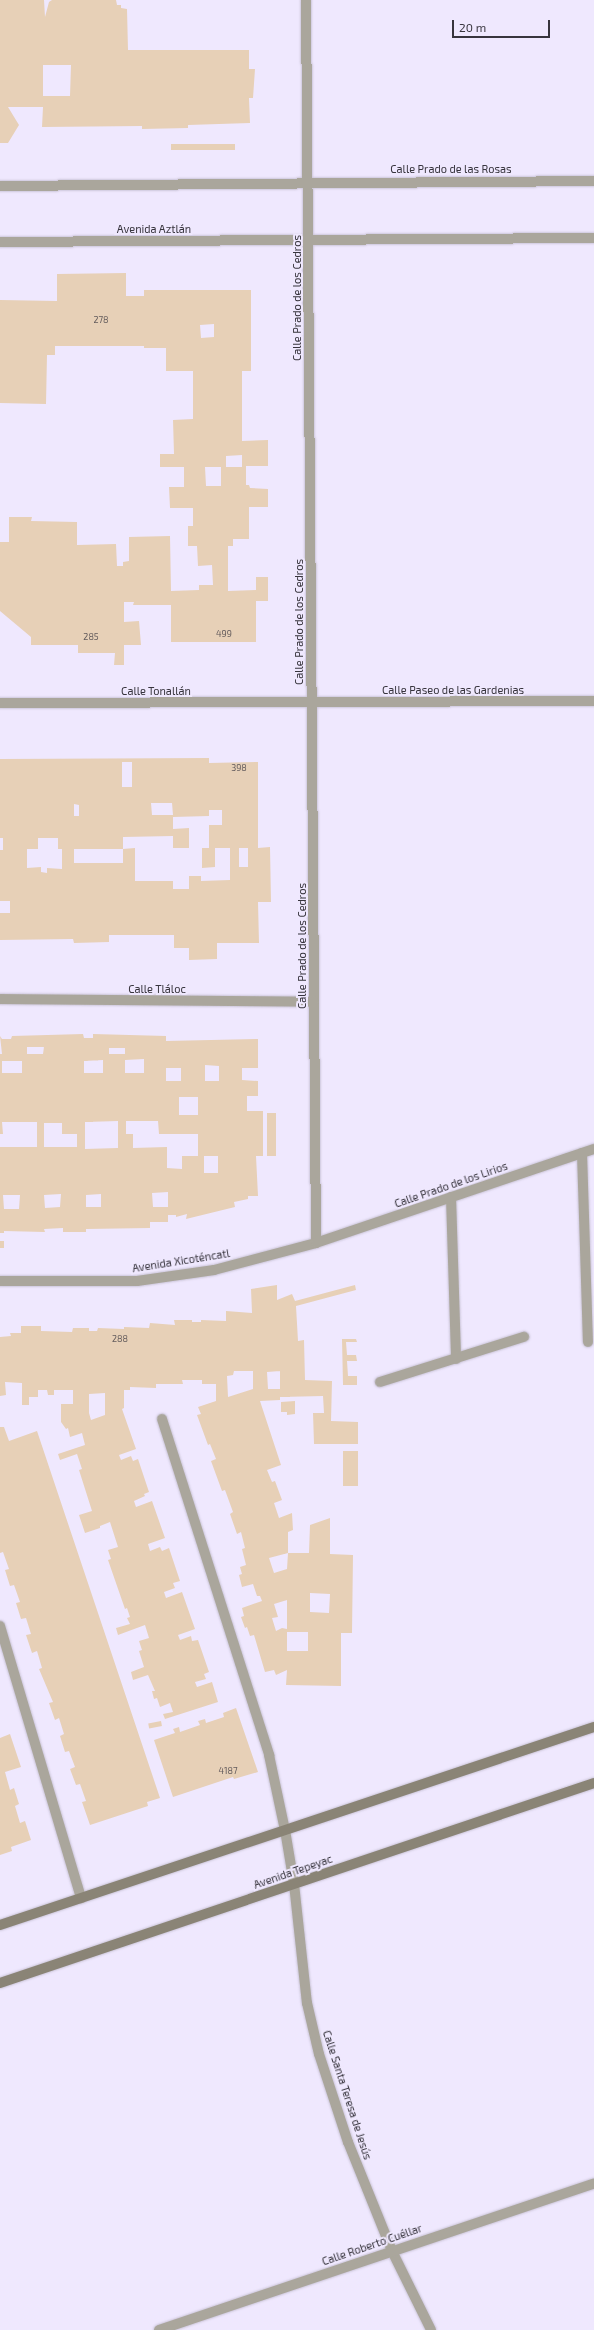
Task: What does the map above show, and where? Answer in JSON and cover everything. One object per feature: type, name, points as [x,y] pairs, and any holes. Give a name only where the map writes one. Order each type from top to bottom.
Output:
[{"type":"street","name":"Calle Prado de los Cedros","points":[[306,0],[316,1243]]},
{"type":"street","name":"Calle Prado de las Rosas","points":[[308,182],[594,181]]},
{"type":"street","points":[[0,186],[308,182]]},
{"type":"street","points":[[308,240],[594,238]]},
{"type":"street","name":"Avenida Aztlán","points":[[0,242],[308,240]]},
{"type":"street","name":"Calle Paseo de las Gardenias","points":[[312,703],[594,701]]},
{"type":"street","name":"Calle Tonallán","points":[[0,703],[312,703]]},
{"type":"street","name":"Calle Tláloc","points":[[0,1000],[314,1002]]},
{"type":"street","name":"Calle Prado de los Lirios","points":[[316,1243],[594,1149]]},
{"type":"street","points":[[582,1153],[588,1342]]},
{"type":"street","points":[[451,1197],[456,1359]]},
{"type":"street","name":"Avenida Xicoténcatl","points":[[0,1281],[137,1281],[214,1270],[316,1243]]},
{"type":"street","points":[[380,1382],[524,1337]]},
{"type":"street","name":"Calle Santa Teresa de Jesús","points":[[162,1419],[269,1755],[285,1830],[294,1884],[306,2003],[319,2054],[348,2142],[392,2251],[431,2330]]},
{"type":"street","points":[[0,1626],[81,1898]]},
{"type":"street","points":[[0,1925],[594,1727]]},
{"type":"street","name":"Avenida Tepeyac","points":[[0,1983],[594,1783]]},
{"type":"street","name":"Calle Roberto Cuéllar","points":[[159,2330],[594,2184]]},
{"type":"building","points":[[0,0],[44,0],[45,17],[49,2],[52,0],[116,0],[117,5],[121,5],[121,8],[127,9],[128,50],[249,50],[249,69],[255,69],[253,98],[249,98],[250,123],[188,125],[188,128],[142,129],[142,126],[42,127],[43,107],[8,107],[19,125],[8,143],[0,143]],"holes":[[[43,65],[71,65],[70,96],[43,96]]]},
{"type":"building","points":[[171,144],[235,144],[235,150],[171,150]]},
{"type":"building","points":[[126,273],[126,296],[144,296],[144,290],[251,290],[251,371],[242,371],[242,441],[268,440],[268,466],[246,466],[246,485],[249,485],[250,488],[268,489],[268,507],[249,507],[249,539],[233,539],[233,546],[228,546],[228,591],[256,590],[256,577],[268,577],[268,601],[256,601],[256,642],[171,642],[171,605],[133,605],[134,602],[124,602],[124,622],[139,621],[141,645],[124,645],[124,665],[114,665],[115,653],[78,653],[78,645],[31,645],[31,637],[0,611],[0,542],[9,542],[9,517],[32,517],[31,521],[77,522],[77,545],[116,544],[117,566],[123,566],[123,562],[129,561],[129,537],[170,536],[171,591],[199,590],[199,585],[213,585],[212,565],[198,566],[197,546],[188,546],[188,526],[193,526],[193,508],[170,508],[169,487],[184,487],[184,467],[160,467],[160,454],[174,454],[173,420],[193,419],[193,371],[166,371],[166,348],[144,348],[144,346],[55,346],[55,355],[47,355],[46,404],[0,403],[0,300],[57,301],[57,274]],"holes":[[[214,324],[214,337],[201,338],[200,325]],[[242,455],[242,467],[226,467],[226,456]],[[205,467],[221,467],[221,486],[206,486]]]},
{"type":"building","points":[[209,758],[209,763],[258,762],[258,848],[270,847],[271,902],[258,902],[259,943],[217,943],[217,959],[189,960],[189,948],[174,948],[174,935],[109,935],[109,942],[74,943],[73,939],[0,940],[0,913],[10,913],[10,901],[0,901],[0,850],[3,850],[3,838],[0,838],[0,759]],"holes":[[[122,762],[132,762],[132,787],[122,787]],[[151,803],[172,803],[173,815],[152,815]],[[74,804],[79,805],[79,816],[74,816]],[[209,810],[222,810],[222,825],[209,825],[209,848],[202,848],[202,868],[215,867],[215,848],[230,848],[230,880],[201,881],[201,876],[189,876],[189,889],[173,889],[173,881],[135,881],[135,848],[123,849],[123,837],[173,836],[173,848],[189,848],[189,828],[173,829],[173,817],[209,816]],[[38,838],[58,838],[58,849],[62,849],[62,869],[47,868],[47,873],[41,872],[41,867],[27,868],[27,849],[38,849]],[[239,848],[248,848],[248,867],[239,867]],[[74,849],[123,849],[123,863],[74,863]]]},
{"type":"building","points":[[83,1034],[84,1038],[93,1038],[93,1034],[166,1036],[166,1041],[258,1039],[258,1068],[242,1068],[242,1080],[258,1081],[258,1096],[247,1096],[247,1111],[263,1111],[263,1156],[256,1156],[258,1196],[248,1196],[248,1199],[234,1202],[235,1207],[186,1219],[187,1214],[176,1217],[176,1215],[168,1215],[168,1222],[150,1222],[150,1228],[86,1229],[86,1232],[63,1232],[63,1228],[44,1229],[45,1232],[4,1231],[4,1233],[0,1233],[0,1147],[37,1147],[37,1122],[2,1122],[3,1134],[0,1134],[0,1054],[2,1054],[0,1036],[2,1039],[11,1039],[12,1036]],"holes":[[[27,1047],[44,1047],[43,1054],[27,1054]],[[109,1048],[125,1048],[125,1054],[109,1054]],[[144,1059],[144,1073],[125,1073],[125,1060]],[[103,1060],[103,1073],[84,1073],[84,1061]],[[2,1061],[22,1061],[22,1073],[2,1073]],[[205,1065],[219,1066],[219,1081],[205,1081]],[[166,1068],[181,1068],[181,1081],[166,1081]],[[179,1097],[198,1097],[198,1115],[179,1115]],[[118,1121],[118,1148],[85,1149],[85,1122]],[[126,1121],[158,1121],[159,1134],[198,1134],[198,1156],[182,1156],[182,1169],[167,1168],[167,1147],[133,1148],[133,1134],[126,1134]],[[44,1123],[62,1123],[62,1134],[77,1134],[77,1147],[44,1147]],[[204,1156],[218,1156],[218,1173],[204,1173]],[[168,1192],[168,1207],[153,1207],[152,1193]],[[61,1194],[60,1207],[45,1208],[44,1195]],[[101,1194],[101,1207],[86,1207],[86,1195]],[[3,1195],[20,1195],[19,1209],[4,1209]]]},
{"type":"building","points":[[267,1113],[276,1113],[276,1156],[267,1156]]},
{"type":"building","points":[[0,1241],[4,1241],[4,1248],[0,1248]]},
{"type":"building","points":[[277,1285],[277,1300],[292,1294],[295,1301],[355,1285],[356,1290],[296,1306],[298,1341],[304,1340],[305,1380],[332,1381],[331,1421],[358,1422],[358,1444],[314,1444],[313,1413],[324,1413],[323,1396],[280,1397],[280,1400],[260,1401],[281,1465],[267,1470],[272,1482],[275,1481],[282,1500],[274,1503],[279,1518],[292,1513],[293,1530],[288,1532],[288,1553],[309,1553],[310,1525],[330,1518],[330,1554],[353,1555],[352,1633],[341,1633],[341,1686],[286,1685],[287,1670],[276,1675],[274,1670],[265,1672],[254,1635],[250,1636],[241,1617],[244,1616],[242,1608],[262,1601],[260,1596],[257,1596],[253,1584],[242,1587],[239,1575],[242,1574],[240,1567],[246,1565],[242,1549],[245,1548],[241,1532],[237,1534],[230,1514],[233,1512],[225,1490],[222,1491],[211,1461],[216,1459],[210,1444],[208,1445],[197,1415],[201,1414],[198,1407],[216,1401],[216,1384],[202,1384],[202,1380],[182,1380],[183,1384],[156,1384],[156,1388],[130,1387],[130,1390],[124,1390],[124,1408],[122,1409],[136,1449],[119,1455],[121,1460],[131,1456],[133,1461],[138,1459],[149,1492],[144,1494],[145,1496],[134,1501],[136,1507],[152,1501],[165,1538],[148,1544],[150,1551],[160,1547],[162,1551],[169,1548],[180,1581],[173,1583],[175,1588],[164,1592],[166,1598],[182,1592],[195,1629],[178,1635],[180,1640],[191,1636],[192,1641],[198,1640],[209,1672],[204,1674],[206,1679],[195,1682],[197,1687],[212,1682],[218,1702],[165,1719],[163,1714],[173,1712],[170,1703],[160,1707],[157,1698],[154,1699],[152,1691],[155,1691],[148,1675],[133,1680],[131,1672],[144,1667],[139,1651],[142,1650],[139,1641],[149,1638],[145,1625],[118,1635],[116,1628],[130,1624],[127,1618],[130,1617],[127,1608],[125,1609],[108,1560],[111,1559],[108,1550],[118,1547],[110,1522],[100,1526],[100,1528],[85,1533],[79,1515],[92,1511],[79,1470],[82,1469],[77,1454],[60,1460],[58,1454],[85,1445],[82,1433],[70,1437],[68,1428],[66,1429],[61,1422],[61,1404],[73,1404],[73,1390],[54,1390],[54,1395],[48,1395],[47,1390],[38,1390],[38,1397],[29,1397],[29,1405],[22,1405],[22,1383],[5,1382],[6,1395],[0,1396],[0,1337],[11,1336],[10,1333],[21,1333],[21,1326],[41,1326],[41,1331],[72,1332],[73,1328],[89,1328],[89,1331],[97,1331],[98,1328],[149,1328],[150,1323],[175,1325],[174,1320],[192,1320],[192,1322],[201,1322],[201,1320],[226,1321],[226,1311],[252,1313],[251,1289]],"holes":[[[234,1371],[253,1371],[253,1389],[228,1397],[227,1376],[233,1375]],[[280,1371],[280,1389],[268,1389],[267,1372]],[[105,1393],[105,1415],[91,1420],[89,1413],[89,1394]],[[288,1553],[287,1569],[274,1573],[269,1558]],[[310,1593],[330,1594],[329,1613],[310,1612]],[[287,1600],[287,1629],[282,1628],[276,1631],[272,1618],[278,1617],[274,1604]],[[287,1632],[308,1632],[308,1651],[287,1651]]]},
{"type":"building","points":[[342,1339],[356,1339],[357,1342],[346,1342],[347,1355],[356,1355],[357,1361],[347,1361],[348,1376],[357,1376],[357,1385],[343,1385]]},
{"type":"building","points":[[295,1401],[295,1414],[287,1415],[287,1412],[281,1412],[281,1402]]},
{"type":"building","points":[[0,1427],[4,1427],[9,1441],[37,1431],[160,1798],[147,1802],[148,1806],[90,1825],[82,1802],[86,1801],[80,1784],[76,1785],[70,1769],[75,1767],[69,1751],[65,1752],[60,1736],[64,1734],[59,1718],[55,1720],[49,1703],[53,1702],[39,1669],[42,1668],[37,1651],[32,1653],[26,1635],[31,1634],[26,1618],[21,1619],[16,1603],[20,1602],[14,1585],[10,1586],[5,1570],[9,1569],[3,1552],[0,1553]]},
{"type":"building","points":[[343,1451],[358,1451],[358,1486],[343,1486]]},
{"type":"building","points":[[236,1708],[258,1772],[234,1779],[233,1777],[173,1797],[154,1740],[175,1733],[173,1729],[179,1727],[180,1732],[200,1725],[198,1721],[205,1719],[206,1723],[224,1717],[223,1713]]},
{"type":"building","points":[[161,1721],[162,1726],[149,1728],[148,1723]]},
{"type":"building","points":[[10,1734],[21,1767],[5,1772],[10,1790],[14,1788],[19,1804],[15,1806],[20,1823],[25,1821],[31,1840],[11,1847],[12,1851],[0,1855],[0,1738]]}]
